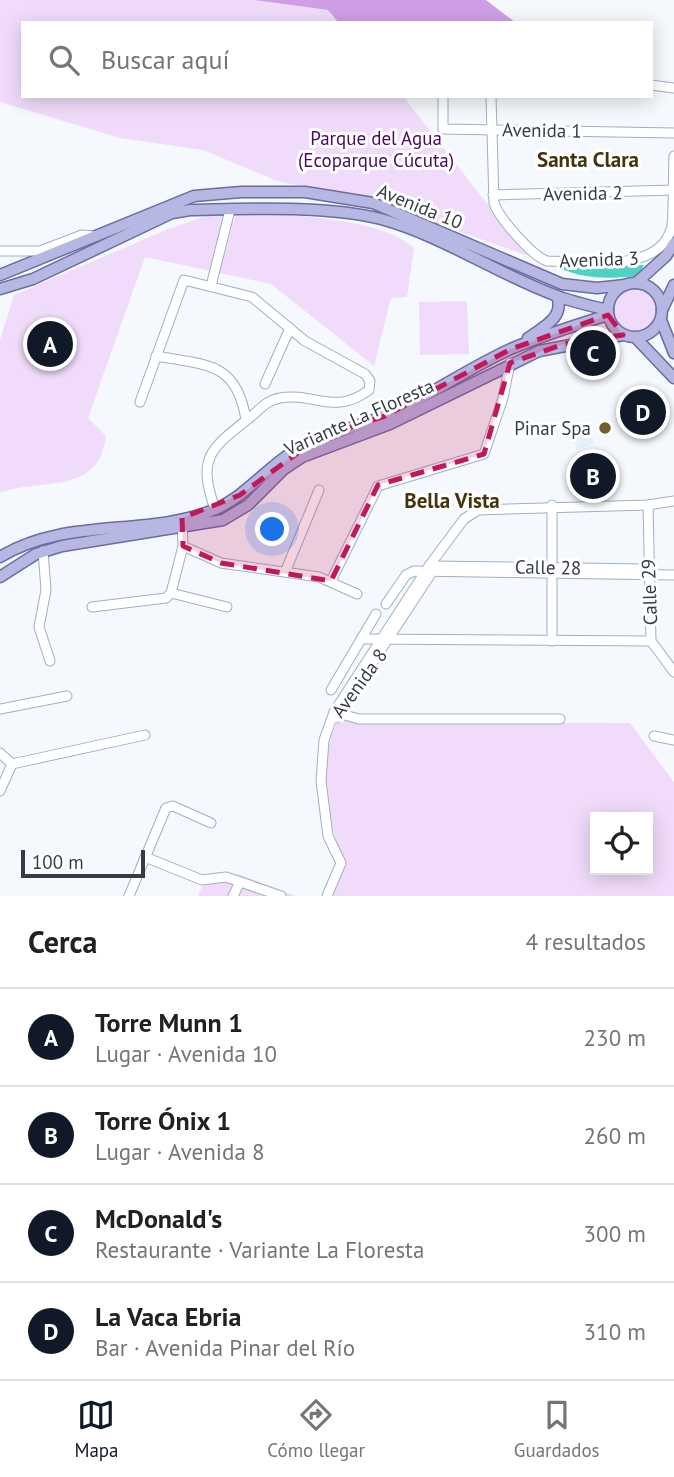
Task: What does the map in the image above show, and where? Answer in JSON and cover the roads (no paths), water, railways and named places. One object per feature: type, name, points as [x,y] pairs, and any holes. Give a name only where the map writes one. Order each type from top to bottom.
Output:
[{"type":"main road","name":"Avenida 10","points":[[0,275],[181,200],[229,192],[304,192],[373,203],[404,222],[526,275],[577,287],[630,284]]},
{"type":"main road","name":"Avenida 10","points":[[0,289],[33,279],[172,213],[230,210],[357,214],[404,222]]},
{"type":"main road","points":[[674,243],[666,256],[630,284],[614,292],[608,312],[613,326],[623,335],[636,338],[651,332],[674,285]]},
{"type":"main road","name":"Avenida 10","points":[[526,275],[556,296],[608,312]]},
{"type":"main road","points":[[630,284],[654,291],[673,351]]},
{"type":"main road","points":[[511,349],[554,319],[558,312],[556,296]]},
{"type":"main road","name":"Variante La Floresta","points":[[0,577],[43,551],[182,524],[240,495],[295,450],[318,438],[384,416],[511,349],[608,312]]},
{"type":"main road","name":"Variante La Floresta","points":[[0,557],[28,543],[58,534],[223,520],[248,505],[284,469],[302,457],[400,419],[510,363],[564,344],[623,335]]},
{"type":"main road","points":[[636,338],[674,379]]},
{"type":"main road","points":[[653,357],[663,348],[673,351]]},
{"type":"street","points":[[653,85],[674,88]]},
{"type":"street","name":"Avenida 1","points":[[443,98],[443,130],[674,133]]},
{"type":"street","points":[[491,98],[493,199]]},
{"type":"street","points":[[673,190],[674,156]]},
{"type":"street","name":"Avenida 2","points":[[493,199],[673,190]]},
{"type":"street","name":"Avenida 3","points":[[493,199],[499,214],[537,256],[547,261],[642,260],[650,256],[672,224],[673,190]]},
{"type":"street","points":[[211,286],[230,210]]},
{"type":"street","points":[[0,251],[40,251],[82,235],[96,236]]},
{"type":"street","points":[[140,402],[184,280],[252,298],[305,341],[365,374],[370,381],[369,390],[351,401],[341,403],[281,397],[268,401],[219,439],[210,456],[207,482],[215,509]]},
{"type":"street","points":[[265,384],[290,328]]},
{"type":"street","points":[[156,356],[198,363],[228,377],[238,387],[246,420]]},
{"type":"street","points":[[331,581],[379,486],[484,454],[503,398],[510,363]]},
{"type":"street","points":[[286,570],[319,490]]},
{"type":"street","name":"Avenida 8","points":[[327,896],[341,863],[328,836],[321,781],[324,740],[335,716],[431,567],[470,513],[552,505],[648,505],[674,501]]},
{"type":"street","points":[[552,505],[552,641]]},
{"type":"street","name":"Calle 29","points":[[648,505],[651,641],[674,672]]},
{"type":"street","points":[[92,607],[160,601],[171,593],[183,546],[182,524]]},
{"type":"street","points":[[183,546],[221,564],[286,570],[331,581],[358,594]]},
{"type":"street","points":[[43,551],[46,590],[39,627],[50,661]]},
{"type":"street","points":[[386,604],[406,575],[431,567]]},
{"type":"street","name":"Calle 28","points":[[431,567],[648,572],[674,575]]},
{"type":"street","name":"Calle 28","points":[[648,572],[674,569]]},
{"type":"street","points":[[171,593],[227,607]]},
{"type":"street","points":[[331,690],[376,614]]},
{"type":"street","points":[[361,639],[651,641]]},
{"type":"street","points":[[0,709],[67,695]]},
{"type":"street","points":[[335,716],[359,719],[560,719]]},
{"type":"street","points":[[12,764],[145,734]]},
{"type":"street","points":[[654,736],[674,740]]},
{"type":"street","points":[[0,753],[12,764]]},
{"type":"street","points":[[0,791],[12,764]]},
{"type":"street","points":[[129,896],[168,806],[211,823]]},
{"type":"street","points":[[145,857],[202,880],[226,877],[281,896]]},
{"type":"street","points":[[233,896],[240,882]]},
{"type":"place","name":"Torre Munn 1","points":[[50,344]]},
{"type":"place","name":"McDonald's","points":[[593,353]]},
{"type":"place","name":"La Vaca Ebria","points":[[643,412]]},
{"type":"place","name":"Pinar Spa","points":[[605,428]]},
{"type":"place","name":"Torre Ónix 1","points":[[593,476]]},
{"type":"district","name":"Santa Clara","points":[[588,159]]},
{"type":"district","name":"Bella Vista","points":[[452,500]]},
{"type":"park label","name":"Parque del Agua (Ecoparque Cúcuta)","points":[[376,149]]}]
